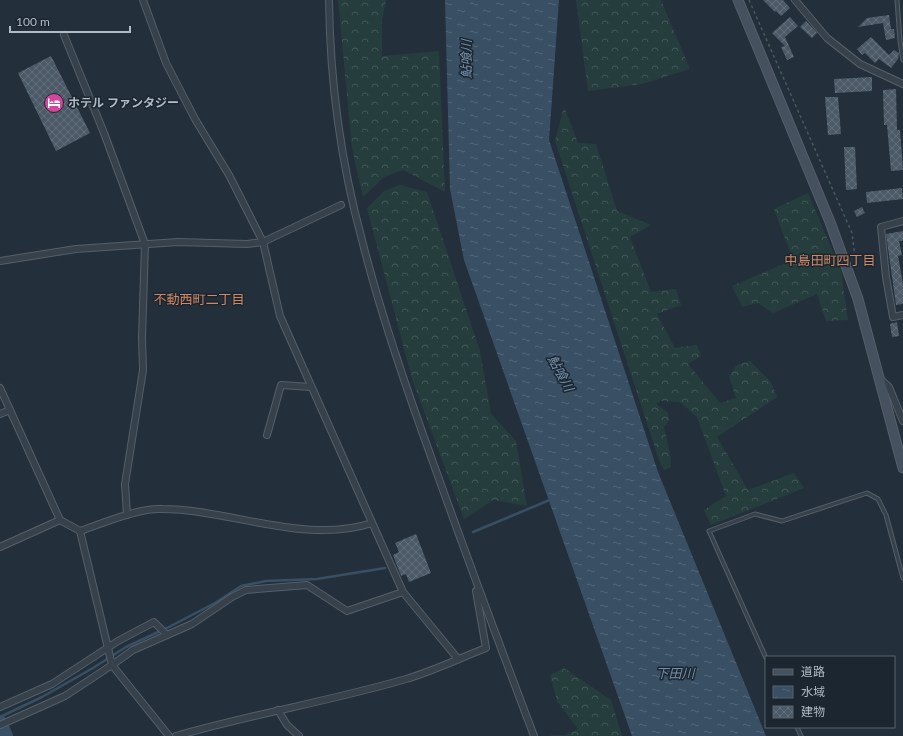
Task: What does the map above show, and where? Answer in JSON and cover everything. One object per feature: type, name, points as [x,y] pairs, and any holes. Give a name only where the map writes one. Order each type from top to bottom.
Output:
[{"type":"street","points":[[143,0],[166,64],[195,119],[229,174],[263,242],[280,316],[403,592],[458,659]]},
{"type":"street","points":[[328,0],[330,45],[344,160],[361,240],[403,379],[474,578],[534,736]]},
{"type":"street","points":[[738,0],[827,215],[858,299],[903,468]]},
{"type":"street","points":[[796,0],[827,38],[860,64],[903,84]]},
{"type":"street","points":[[64,35],[104,133],[145,244],[142,338],[143,370],[125,484],[127,515]]},
{"type":"street","points":[[0,261],[76,249],[145,244],[178,242],[247,244],[263,242],[341,205]]},
{"type":"street","points":[[903,221],[881,227],[886,277],[893,317],[903,315]]},
{"type":"street","points":[[878,377],[889,387],[903,421]]},
{"type":"street","points":[[267,435],[281,385],[311,387]]},
{"type":"street","points":[[0,388],[60,520],[80,531],[112,664],[169,736]]},
{"type":"street","points":[[0,414],[10,410]]},
{"type":"street","points":[[80,531],[127,515],[160,508],[315,530],[358,527],[372,523]]},
{"type":"street","points":[[0,547],[60,520]]},
{"type":"street","points":[[176,736],[216,724],[408,678],[486,648],[474,578]]},
{"type":"street","points":[[2,724],[65,696],[133,650],[166,634],[192,624],[232,597],[246,590],[307,584],[347,611],[403,592]]},
{"type":"street","points":[[0,707],[52,684],[109,650],[118,641],[154,622],[166,634]]},
{"type":"street","points":[[278,710],[287,725],[299,736]]},
{"type":"lane","points":[[897,0],[903,60]]},
{"type":"lane","points":[[765,656],[709,531],[755,514],[782,521],[867,493],[878,499],[886,515],[903,578]]},
{"type":"path","points":[[749,0],[852,233],[856,271]]},
{"type":"green space","points":[[338,0],[386,0],[382,20],[382,56],[439,51],[445,192],[403,170],[384,177],[363,197],[352,148]]},
{"type":"green space","points":[[576,0],[661,0],[690,69],[642,84],[588,91]]},
{"type":"green space","points":[[564,107],[578,143],[596,144],[617,211],[651,225],[630,237],[651,292],[676,289],[681,305],[657,314],[675,348],[697,345],[701,356],[688,364],[720,403],[736,398],[729,376],[737,365],[750,361],[771,382],[777,397],[717,437],[748,490],[794,473],[804,488],[711,525],[704,510],[726,496],[697,417],[680,402],[661,401],[656,404],[668,413],[669,421],[664,427],[671,459],[671,467],[664,470],[659,460],[555,141]]},
{"type":"green space","points":[[400,185],[427,192],[480,351],[491,414],[516,441],[527,506],[493,500],[464,519],[412,379],[367,208],[384,191]]},
{"type":"green space","points":[[808,193],[841,271],[848,320],[826,321],[817,294],[773,313],[758,303],[742,307],[732,286],[793,260],[774,209]]},
{"type":"green space","points":[[564,668],[611,700],[622,736],[551,736],[565,735],[578,729],[557,701],[550,675]]},
{"type":"water","name":"下田川","points":[[445,0],[559,0],[549,140],[658,472],[766,736],[632,736],[464,260],[450,189]]},
{"type":"building","points":[[763,0],[783,0],[790,8],[781,16]]},
{"type":"building","points":[[889,15],[891,29],[894,29],[895,38],[886,40],[883,23],[858,27],[867,18]]},
{"type":"building","points":[[790,17],[798,26],[785,37],[794,57],[787,60],[781,47],[785,46],[772,33]]},
{"type":"building","points":[[806,21],[817,33],[812,38],[800,27]]},
{"type":"building","points":[[871,37],[889,55],[894,50],[899,53],[898,59],[891,68],[879,59],[875,63],[865,53],[862,55],[857,49]]},
{"type":"building","name":"ホテル ファンタジー","points":[[51,56],[90,133],[56,151],[18,73]]},
{"type":"building","points":[[872,77],[872,91],[835,93],[834,79]]},
{"type":"building","points":[[896,89],[897,130],[900,130],[903,170],[891,171],[887,125],[884,125],[883,90]]},
{"type":"building","points":[[825,97],[838,97],[841,134],[828,135]]},
{"type":"building","points":[[844,147],[855,147],[857,189],[846,190]]},
{"type":"building","points":[[902,188],[903,199],[867,203],[866,192]]},
{"type":"building","points":[[862,207],[865,213],[857,217],[854,211]]},
{"type":"building","points":[[903,231],[903,241],[899,241],[902,255],[898,256],[903,284],[903,304],[896,305],[886,234]]},
{"type":"building","points":[[897,322],[899,336],[892,337],[890,324]]},
{"type":"building","points":[[416,534],[431,573],[409,582],[406,574],[401,576],[393,555],[399,552],[395,543]]},
{"type":"waterway","points":[[473,532],[552,499]]},
{"type":"waterway","points":[[0,717],[42,697],[126,647],[215,603],[241,586],[266,581],[317,579],[385,568]]},
{"type":"waterway","points":[[0,722],[6,736]]},
{"type":"place","name":"ホテル ファンタジー","points":[[54,103]]},
{"type":"district","name":"中島田町四丁目","points":[[830,260]]},
{"type":"district","name":"不動西町二丁目","points":[[199,299]]},
{"type":"water label","name":"鮎喰川","points":[[466,59]]},
{"type":"water label","name":"鮎喰川","points":[[561,373]]}]
